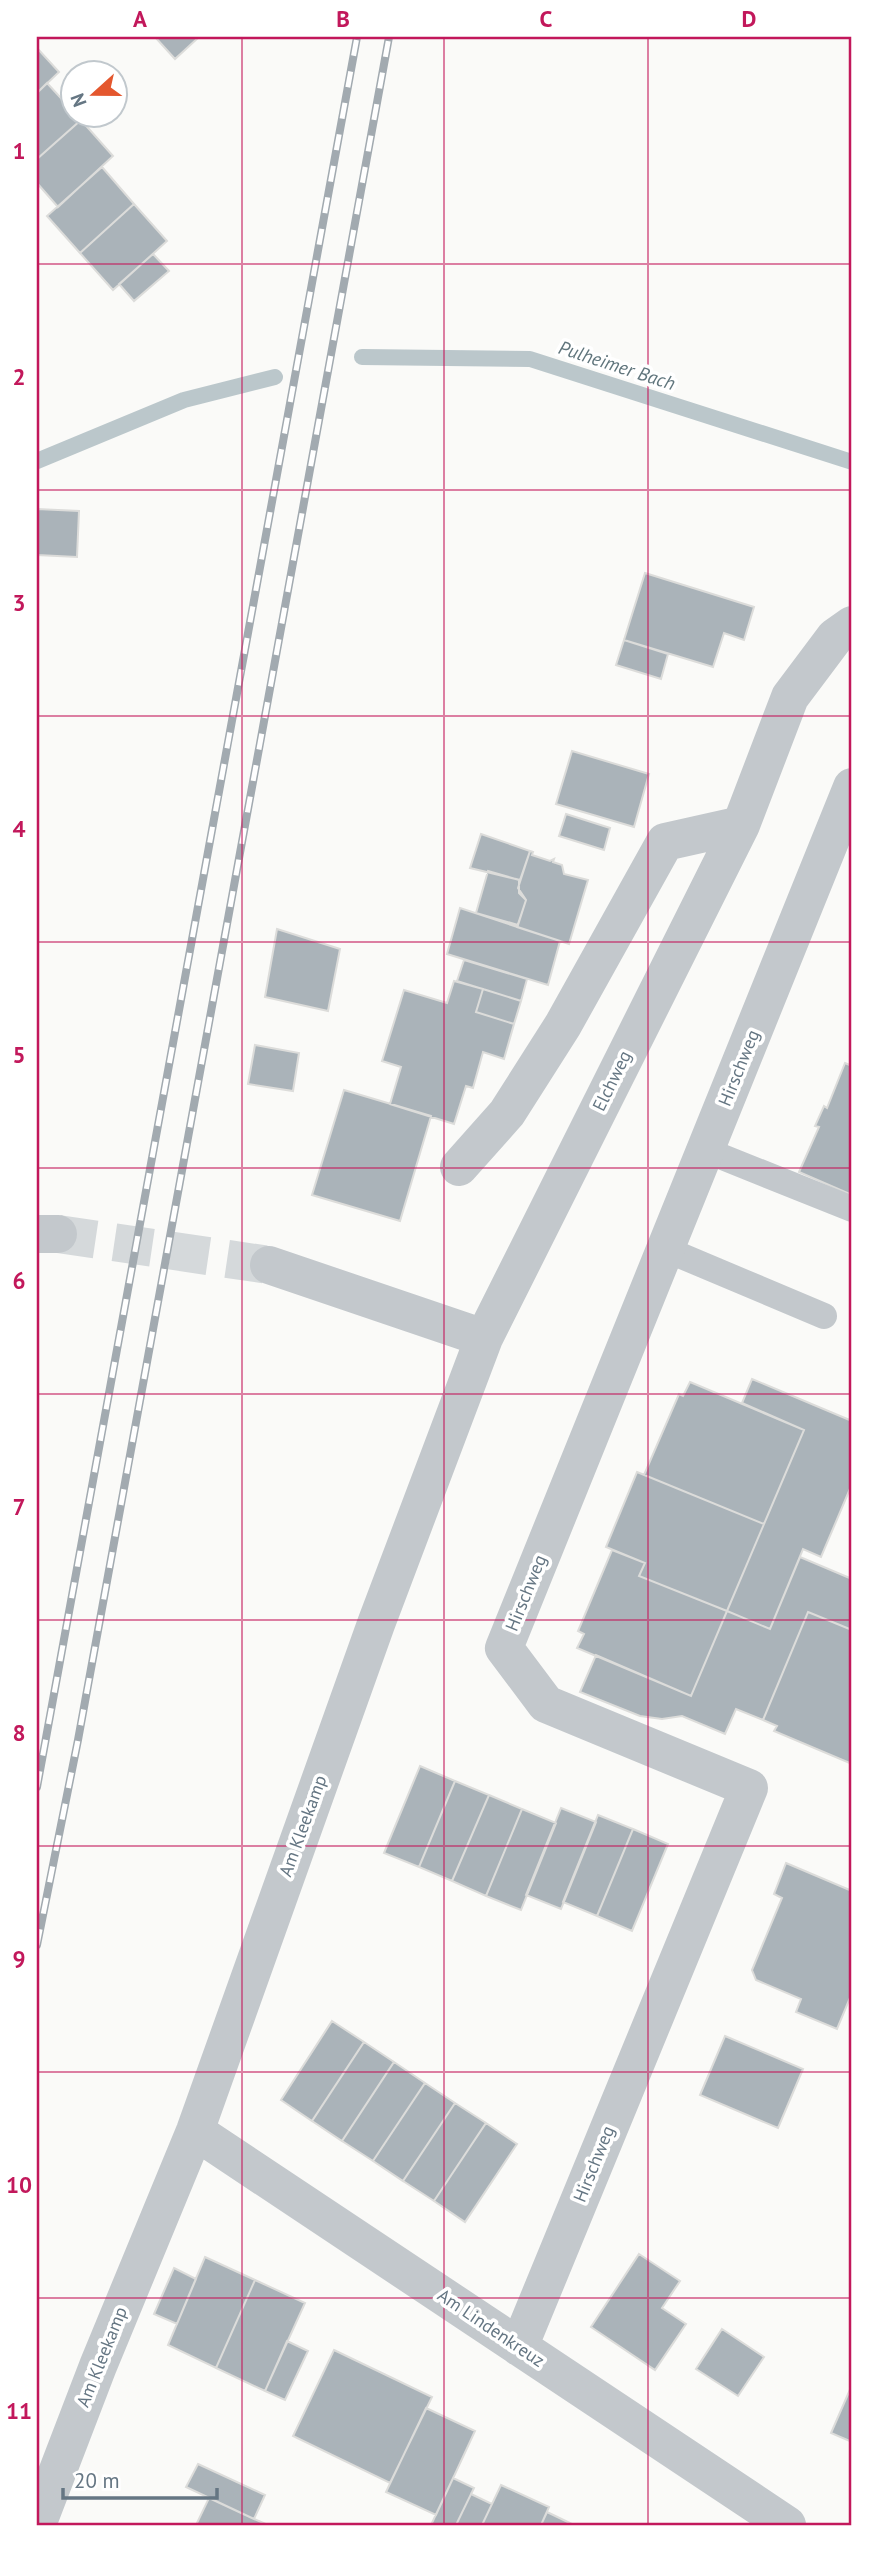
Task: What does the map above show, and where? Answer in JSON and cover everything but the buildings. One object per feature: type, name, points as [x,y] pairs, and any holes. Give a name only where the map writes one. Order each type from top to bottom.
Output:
[{"type":"street","name":"Elchweg","points":[[484,1338],[741,825],[790,697],[835,637],[852,625]]},
{"type":"street","name":"Hirschweg","points":[[519,2347],[750,1788],[546,1704],[504,1648],[852,787]]},
{"type":"street","points":[[459,1167],[507,1113],[563,1025],[665,842],[741,825]]},
{"type":"street","points":[[269,1265],[484,1338]]},
{"type":"street","name":"Am Kleekamp","points":[[37,2525],[98,2366],[195,2131],[372,1636],[484,1338]]},
{"type":"street","name":"Am Lindenkreuz","points":[[195,2131],[787,2525]]},
{"type":"lane","points":[[705,1150],[852,1209]]},
{"type":"lane","points":[[665,1249],[824,1316]]},
{"type":"waterway","name":"Pulheimer Bach","points":[[362,357],[530,359],[852,462]]},
{"type":"waterway","name":"Pulheimer Bach","points":[[37,461],[184,400],[275,377]]},
{"type":"tunnel","points":[[58,1234],[269,1265]]},
{"type":"railway","points":[[37,1787],[357,37]]},
{"type":"railway","points":[[37,1945],[78,1740],[389,37]]}]
